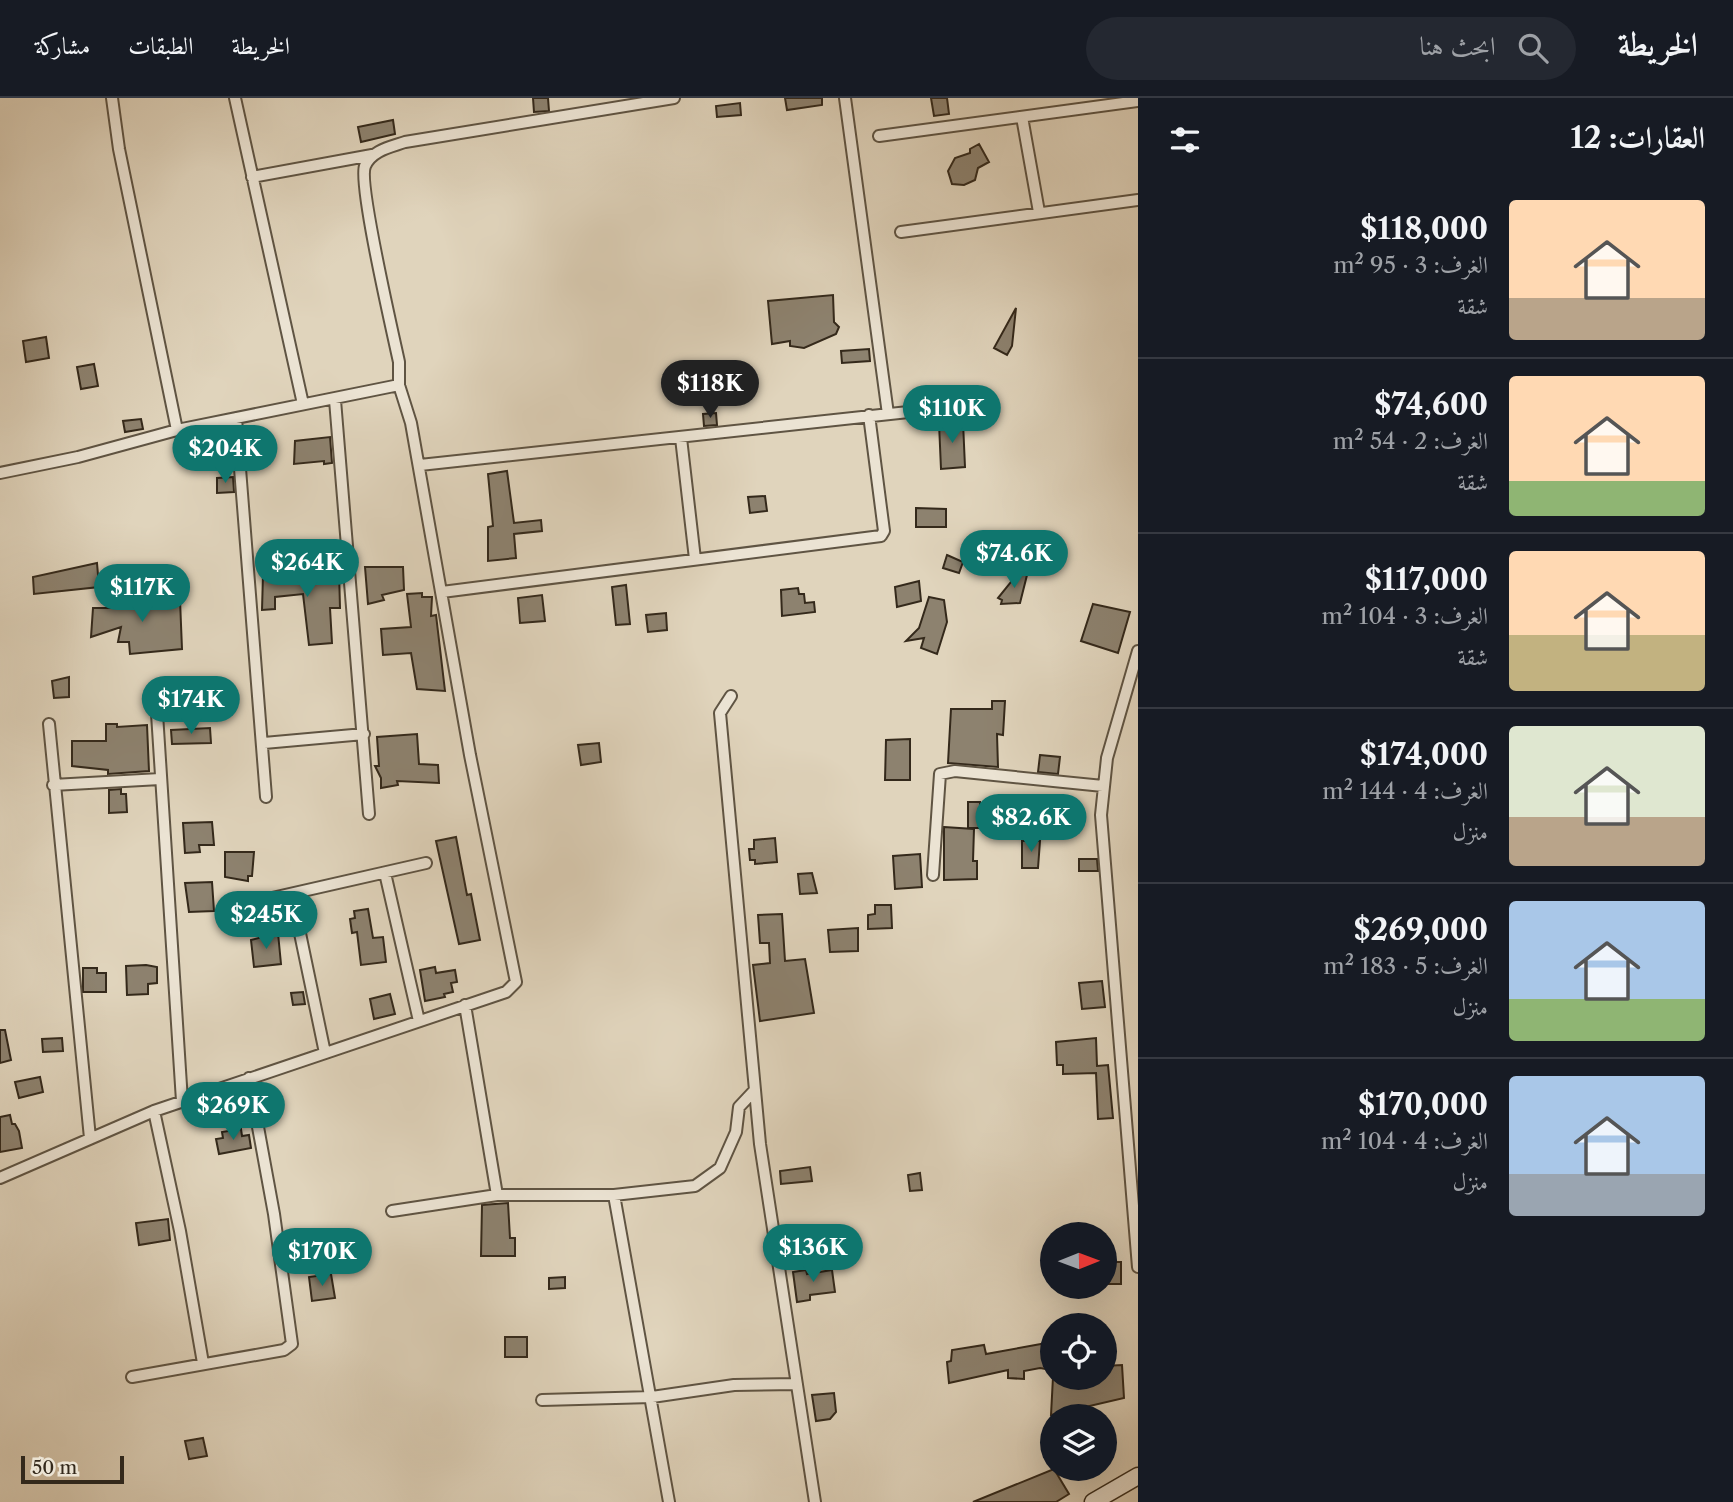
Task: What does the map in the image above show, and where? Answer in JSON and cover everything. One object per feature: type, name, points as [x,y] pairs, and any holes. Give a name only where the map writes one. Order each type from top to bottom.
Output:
[{"type":"main road","points":[[1093,1502],[1138,1476]]},
{"type":"street","points":[[111,98],[177,430]]},
{"type":"street","points":[[235,98],[303,404]]},
{"type":"street","points":[[252,177],[372,155],[405,142],[624,102],[674,98]]},
{"type":"street","points":[[845,98],[888,414]]},
{"type":"street","points":[[879,136],[1138,101]]},
{"type":"street","points":[[1022,117],[1039,212]]},
{"type":"street","points":[[0,1178],[154,1111],[506,992],[516,982],[411,423],[399,385],[399,362],[368,209],[364,168],[372,155]]},
{"type":"street","points":[[901,232],[1138,200]]},
{"type":"street","points":[[0,473],[78,457],[177,430],[399,385]]},
{"type":"street","points":[[335,400],[369,814]]},
{"type":"street","points":[[419,465],[936,409]]},
{"type":"street","points":[[442,592],[881,536],[884,531],[869,415]]},
{"type":"street","points":[[236,418],[264,743],[266,797]]},
{"type":"street","points":[[681,438],[695,559]]},
{"type":"street","points":[[1138,651],[1107,758],[1102,786],[1105,877],[1138,1267]]},
{"type":"street","points":[[731,696],[720,713],[754,1091],[815,1502]]},
{"type":"street","points":[[156,698],[181,1101]]},
{"type":"street","points":[[49,724],[90,1138]]},
{"type":"street","points":[[264,743],[364,734]]},
{"type":"street","points":[[933,876],[940,774],[955,771],[1102,786]]},
{"type":"street","points":[[53,785],[160,779]]},
{"type":"street","points":[[228,908],[426,863]]},
{"type":"street","points":[[385,873],[419,1021]]},
{"type":"street","points":[[292,895],[325,1053]]},
{"type":"street","points":[[465,1005],[497,1195]]},
{"type":"street","points":[[132,1377],[284,1350],[292,1344],[274,1214],[249,1078]]},
{"type":"street","points":[[392,1211],[497,1195],[614,1195],[695,1186],[720,1168],[729,1149],[743,1101],[754,1091]]},
{"type":"street","points":[[154,1111],[180,1231],[203,1363]]},
{"type":"street","points":[[614,1195],[652,1397],[668,1502]]},
{"type":"street","points":[[542,1400],[652,1397],[734,1385],[797,1384]]},
{"type":"building","points":[[533,98],[548,98],[549,111],[534,112]]},
{"type":"building","points":[[785,98],[822,98],[822,105],[787,110]]},
{"type":"building","points":[[931,98],[947,98],[949,114],[934,116]]},
{"type":"building","points":[[740,103],[741,115],[717,117],[716,106]]},
{"type":"building","points":[[393,120],[395,134],[361,142],[358,127]]},
{"type":"building","points":[[979,144],[989,162],[978,168],[975,180],[964,185],[952,184],[948,171],[955,158],[970,153],[970,149]]},
{"type":"building","points":[[833,295],[834,322],[839,327],[836,334],[804,348],[790,346],[790,341],[772,344],[768,301]]},
{"type":"building","points":[[1016,308],[1012,346],[1007,355],[994,348]]},
{"type":"building","points":[[46,337],[49,358],[26,362],[23,341]]},
{"type":"building","points":[[869,349],[870,361],[842,363],[841,351]]},
{"type":"building","points":[[94,364],[98,386],[81,389],[77,367]]},
{"type":"building","points":[[716,413],[717,425],[704,426],[703,414]]},
{"type":"building","points":[[141,419],[143,429],[125,432],[123,421]]},
{"type":"building","points":[[963,422],[965,467],[941,469],[939,423]]},
{"type":"building","points":[[330,437],[332,463],[324,464],[324,461],[294,464],[295,441]]},
{"type":"building","points":[[507,471],[514,523],[541,520],[542,531],[514,534],[516,558],[488,561],[488,527],[493,526],[488,474]]},
{"type":"building","points":[[233,477],[234,492],[217,493],[217,478]]},
{"type":"building","points":[[765,496],[767,511],[750,513],[748,497]]},
{"type":"building","points":[[916,508],[946,509],[946,527],[916,527]]},
{"type":"building","points":[[947,555],[963,562],[959,573],[943,568]]},
{"type":"building","points":[[97,563],[99,587],[34,594],[33,577]]},
{"type":"building","points":[[365,567],[403,567],[404,590],[382,595],[384,600],[368,604]]},
{"type":"building","points":[[339,571],[340,608],[330,608],[332,643],[309,645],[303,594],[275,597],[275,609],[262,610],[263,575]]},
{"type":"building","points":[[1019,572],[1027,575],[1020,603],[1001,604],[1002,600],[998,598]]},
{"type":"building","points":[[919,581],[921,601],[897,607],[895,587]]},
{"type":"building","points":[[626,585],[630,624],[616,625],[612,587]]},
{"type":"building","points":[[798,588],[799,594],[804,594],[805,603],[814,602],[815,612],[782,616],[781,590]]},
{"type":"building","points":[[422,593],[422,597],[432,597],[431,616],[436,615],[445,691],[417,689],[411,653],[383,655],[381,629],[411,627],[407,594]]},
{"type":"building","points":[[140,595],[140,601],[180,600],[182,649],[130,654],[129,642],[118,642],[121,627],[91,637],[93,608],[116,608],[116,596]]},
{"type":"building","points":[[542,595],[545,621],[520,623],[518,598]]},
{"type":"building","points":[[929,597],[944,600],[947,622],[937,654],[921,648],[924,638],[906,641],[919,628]]},
{"type":"building","points":[[1093,604],[1130,612],[1118,653],[1081,641]]},
{"type":"building","points":[[666,613],[667,630],[648,632],[646,615]]},
{"type":"building","points":[[69,677],[69,697],[54,698],[52,681]]},
{"type":"building","points":[[992,701],[1005,701],[1003,735],[997,734],[998,767],[948,763],[951,709],[992,709]]},
{"type":"building","points":[[106,724],[117,724],[117,727],[147,725],[149,771],[108,774],[108,770],[72,766],[72,741],[106,741]]},
{"type":"building","points":[[210,728],[211,743],[172,744],[171,730]]},
{"type":"building","points":[[417,734],[419,764],[438,765],[439,783],[397,781],[398,785],[381,788],[381,778],[375,766],[379,766],[377,737]]},
{"type":"building","points":[[910,739],[910,780],[885,780],[886,740]]},
{"type":"building","points":[[599,743],[601,762],[581,765],[578,745]]},
{"type":"building","points":[[1040,755],[1060,757],[1058,774],[1038,772]]},
{"type":"building","points":[[121,789],[121,794],[126,794],[127,812],[109,813],[109,790]]},
{"type":"building","points":[[968,802],[980,802],[980,810],[992,810],[992,828],[968,828]]},
{"type":"building","points":[[212,822],[214,845],[199,845],[200,852],[185,853],[183,823]]},
{"type":"building","points":[[944,827],[974,829],[973,861],[977,861],[977,879],[944,880]]},
{"type":"building","points":[[456,837],[467,895],[471,894],[480,940],[459,944],[436,841]]},
{"type":"building","points":[[775,838],[777,862],[755,864],[755,860],[750,860],[749,849],[754,849],[754,840]]},
{"type":"building","points":[[1022,841],[1040,841],[1038,868],[1022,868]]},
{"type":"building","points":[[225,852],[254,852],[252,876],[248,876],[248,881],[225,877]]},
{"type":"building","points":[[920,854],[922,887],[895,889],[893,856]]},
{"type":"building","points":[[1079,859],[1097,859],[1098,871],[1079,871]]},
{"type":"building","points":[[812,873],[817,893],[800,894],[798,874]]},
{"type":"building","points":[[212,882],[214,911],[189,912],[185,883]]},
{"type":"building","points":[[875,905],[891,905],[892,928],[868,929],[868,915],[875,914]]},
{"type":"building","points":[[368,909],[373,938],[383,937],[386,962],[361,965],[357,932],[352,933],[350,919],[355,918],[354,911]]},
{"type":"building","points":[[782,914],[785,961],[805,959],[814,1013],[760,1021],[753,965],[770,963],[769,943],[760,943],[758,915]]},
{"type":"building","points":[[858,928],[858,951],[830,952],[828,930]]},
{"type":"building","points":[[278,933],[281,964],[254,967],[251,940]]},
{"type":"building","points":[[126,966],[157,967],[157,983],[148,984],[148,994],[127,995]]},
{"type":"building","points":[[435,967],[436,973],[455,970],[457,982],[451,983],[453,992],[444,994],[445,997],[425,1001],[420,970]]},
{"type":"building","points":[[83,968],[97,968],[97,973],[106,973],[106,992],[83,992]]},
{"type":"building","points":[[1102,981],[1105,1007],[1082,1009],[1079,983]]},
{"type":"building","points":[[303,992],[305,1004],[293,1005],[291,993]]},
{"type":"building","points":[[390,994],[395,1014],[374,1019],[370,999]]},
{"type":"building","points":[[0,1030],[5,1030],[11,1060],[0,1063]]},
{"type":"building","points":[[62,1038],[63,1051],[43,1052],[42,1039]]},
{"type":"building","points":[[1096,1038],[1097,1066],[1108,1065],[1113,1118],[1098,1119],[1096,1073],[1063,1074],[1063,1065],[1057,1065],[1056,1042]]},
{"type":"building","points":[[40,1077],[43,1092],[19,1098],[15,1082]]},
{"type":"building","points":[[10,1115],[12,1124],[15,1124],[19,1131],[22,1148],[0,1152],[0,1117]]},
{"type":"building","points":[[241,1129],[242,1136],[249,1135],[251,1148],[219,1154],[216,1139],[223,1138],[222,1132]]},
{"type":"building","points":[[810,1167],[812,1181],[781,1184],[780,1171]]},
{"type":"building","points":[[920,1173],[922,1190],[910,1191],[908,1175]]},
{"type":"building","points":[[508,1203],[510,1238],[515,1238],[515,1256],[481,1256],[482,1205]]},
{"type":"building","points":[[168,1219],[170,1240],[139,1245],[136,1223]]},
{"type":"building","points":[[1117,1262],[1121,1262],[1121,1284],[1117,1284]]},
{"type":"building","points":[[806,1270],[807,1274],[832,1270],[835,1292],[810,1295],[810,1300],[797,1302],[793,1272]]},
{"type":"building","points":[[331,1274],[335,1298],[312,1301],[309,1277]]},
{"type":"building","points":[[565,1277],[565,1288],[549,1289],[549,1278]]},
{"type":"building","points":[[505,1337],[527,1337],[527,1357],[505,1357]]},
{"type":"building","points":[[1040,1344],[1040,1368],[1024,1371],[1024,1379],[1008,1378],[1008,1370],[949,1383],[947,1362],[951,1361],[952,1350],[984,1345],[986,1354]]},
{"type":"building","points":[[1117,1365],[1122,1365],[1124,1398],[1098,1404],[1052,1404],[1052,1390],[1117,1390]]},
{"type":"building","points":[[834,1393],[836,1412],[830,1419],[816,1421],[812,1395]]},
{"type":"building","points":[[203,1438],[207,1456],[189,1459],[185,1441]]},
{"type":"building","points":[[1040,1475],[1040,1481],[1061,1481],[1069,1494],[1056,1502],[973,1502]]}]
